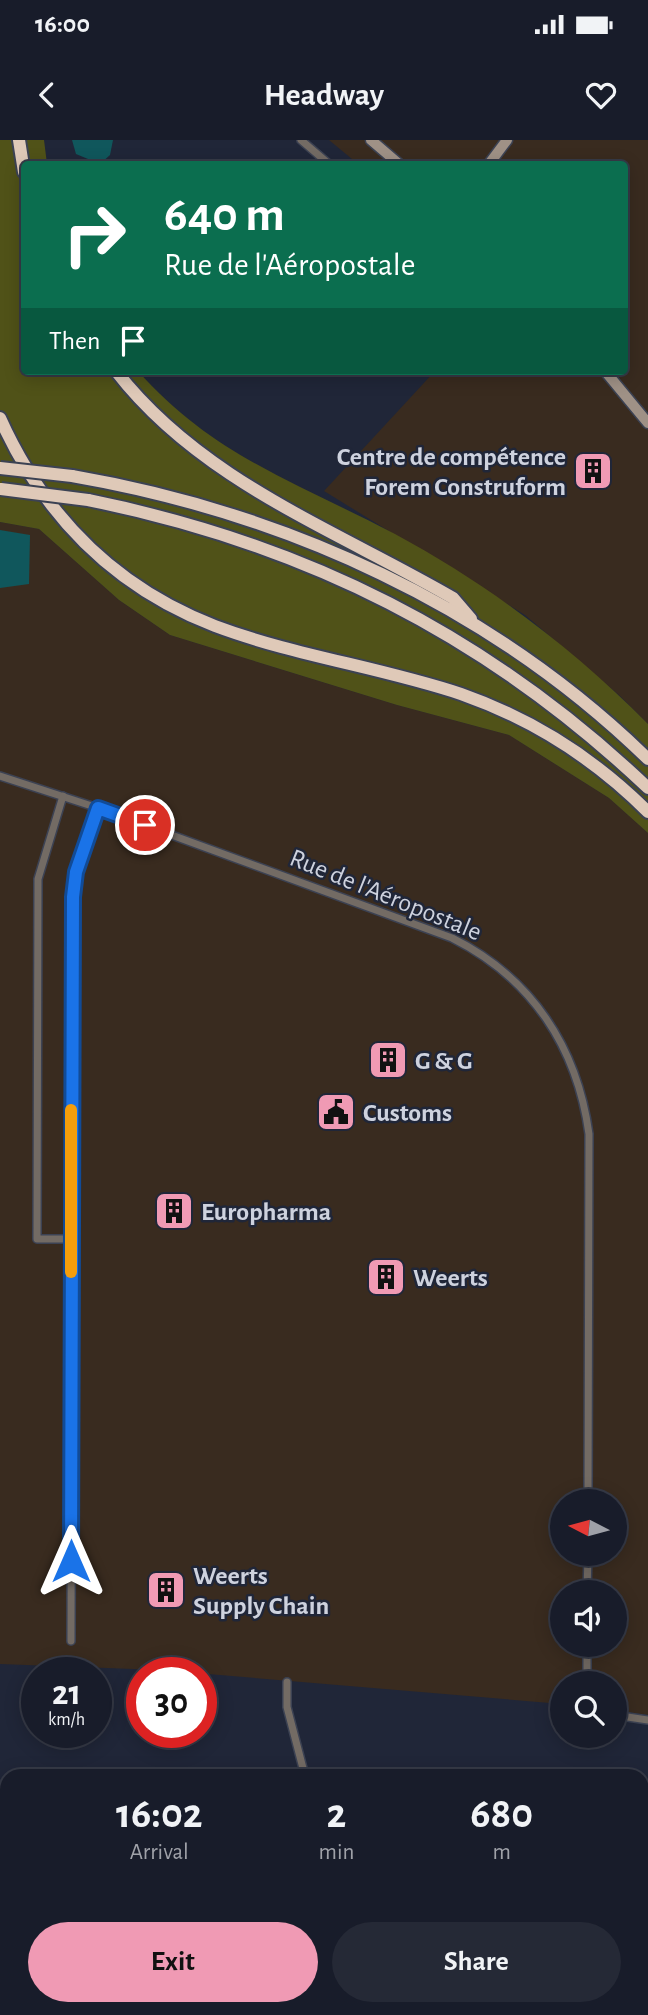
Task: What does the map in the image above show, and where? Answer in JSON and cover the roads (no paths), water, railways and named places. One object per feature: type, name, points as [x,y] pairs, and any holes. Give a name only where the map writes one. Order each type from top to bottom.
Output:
[{"type":"highway","points":[[19,140],[22,161]]},
{"type":"highway","points":[[119,375],[148,408],[205,458],[272,500],[453,598],[478,627]]},
{"type":"highway","points":[[0,418],[29,477],[54,511],[97,555],[156,597],[216,626],[461,694],[512,715],[579,753],[621,785],[648,812]]},
{"type":"highway","points":[[0,468],[72,475],[179,499],[305,540],[393,579],[478,627],[560,684],[648,759]]},
{"type":"highway","points":[[1,489],[88,500],[161,515],[253,543],[384,598],[508,671],[588,734],[648,788]]},
{"type":"street","points":[[300,140],[325,161]]},
{"type":"street","points":[[371,140],[396,161]]},
{"type":"street","points":[[491,161],[507,140]]},
{"type":"street","points":[[608,375],[648,423]]},
{"type":"street","name":"Rue de l'Aéropostale","points":[[0,776],[98,808],[452,937],[502,969],[544,1013],[563,1042],[577,1076],[589,1134],[588,1489]]},
{"type":"street","points":[[63,796],[38,879],[37,1239],[71,1239]]},
{"type":"street","points":[[71,1641],[73,897],[76,872],[98,808]]},
{"type":"street","points":[[287,1682],[287,1707],[303,1769]]},
{"type":"street","points":[[627,1717],[648,1720]]},
{"type":"place","name":"Centre de compétence Forem Construform","points":[[593,471]]},
{"type":"place","name":"G & G","points":[[388,1060]]},
{"type":"place","name":"Customs","points":[[336,1112]]},
{"type":"place","name":"Europharma","points":[[174,1211]]},
{"type":"place","name":"Weerts","points":[[386,1277]]},
{"type":"place","name":"Weerts Supply Chain","points":[[166,1590]]}]
